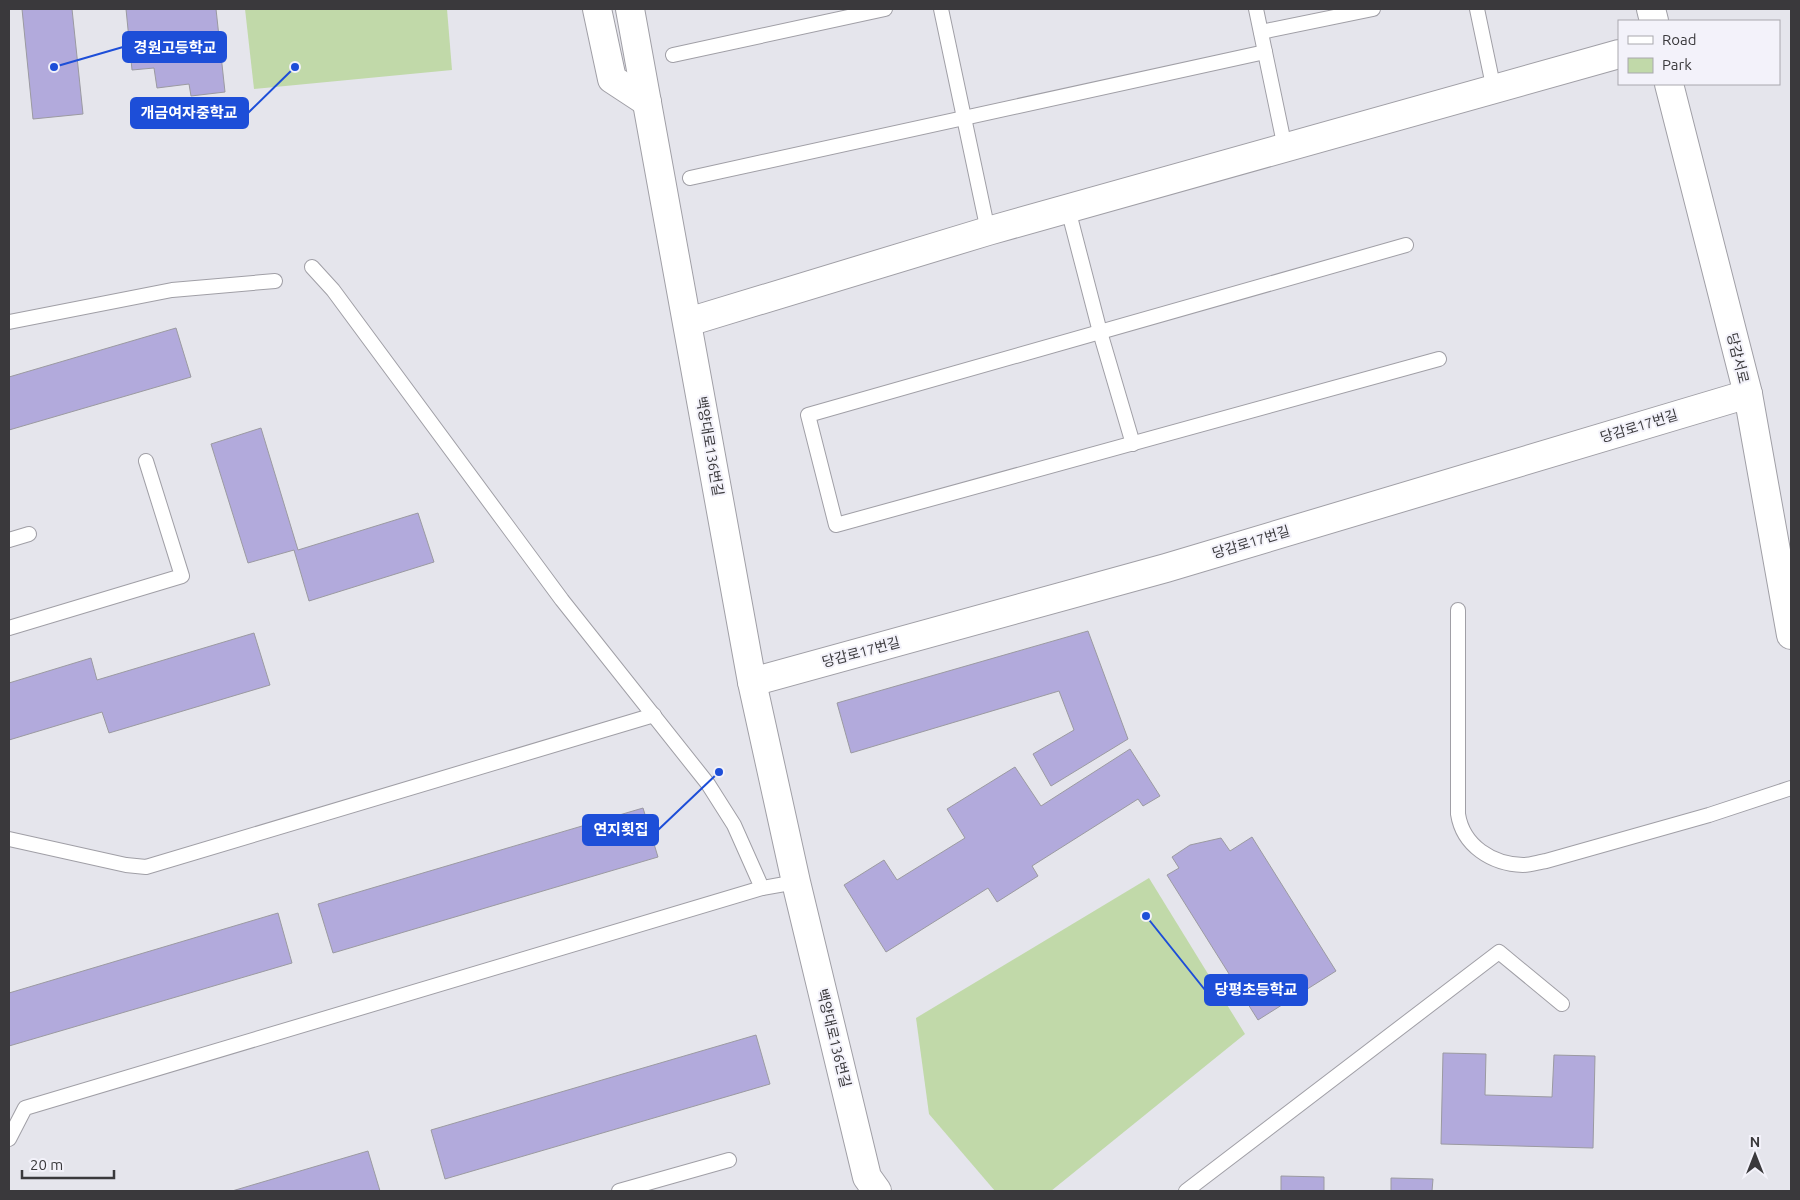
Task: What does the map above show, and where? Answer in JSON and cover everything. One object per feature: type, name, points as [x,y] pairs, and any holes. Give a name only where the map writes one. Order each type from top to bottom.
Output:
[{"type":"street","points":[[597,9],[612,80],[647,102]]},
{"type":"street","name":"백양대로136번길","points":[[630,9],[752,682],[796,882],[867,1177],[878,1191]]},
{"type":"street","points":[[688,322],[988,231],[1618,54]]},
{"type":"street","name":"당감서로","points":[[1669,85],[1748,394],[1791,635]]},
{"type":"street","name":"당감로17번길","points":[[752,682],[1166,568],[1748,394]]},
{"type":"lane","points":[[673,55],[885,9]]},
{"type":"lane","points":[[941,9],[988,231]]},
{"type":"lane","points":[[1256,9],[1286,148]]},
{"type":"lane","points":[[1261,32],[1374,9]]},
{"type":"lane","points":[[1477,9],[1494,90]]},
{"type":"lane","points":[[690,178],[1265,52]]},
{"type":"lane","points":[[1068,209],[1132,444]]},
{"type":"lane","points":[[1406,245],[808,414],[836,524],[1439,359]]},
{"type":"lane","points":[[312,267],[333,290],[562,600],[708,784],[734,825],[762,888]]},
{"type":"lane","points":[[9,322],[172,290],[275,280]]},
{"type":"lane","points":[[9,628],[182,576],[146,461]]},
{"type":"lane","points":[[9,540],[29,534]]},
{"type":"lane","points":[[1458,610],[1459,825],[1470,843],[1484,854],[1501,862],[1524,865],[1546,861],[1709,815],[1791,788]]},
{"type":"lane","points":[[9,839],[126,865],[146,867],[654,715]]},
{"type":"lane","points":[[9,1139],[26,1108],[762,888],[796,882]]},
{"type":"lane","points":[[1186,1191],[1499,952],[1562,1004]]},
{"type":"lane","points":[[619,1191],[729,1160]]},
{"type":"green space","points":[[245,9],[447,9],[452,70],[254,89]]},
{"type":"green space","points":[[1149,878],[1245,1034],[1051,1191],[995,1191],[929,1114],[916,1018]]},
{"type":"building","points":[[22,9],[72,9],[83,114],[33,119]]},
{"type":"building","points":[[126,9],[216,9],[225,92],[191,96],[189,84],[157,88],[154,68],[132,70]]},
{"type":"building","points":[[176,328],[191,377],[9,430],[9,377]]},
{"type":"building","points":[[261,428],[298,550],[418,513],[434,562],[309,601],[294,550],[248,563],[211,444]]},
{"type":"building","points":[[1088,631],[1128,739],[1051,786],[1033,754],[1074,730],[1059,691],[851,753],[837,703]]},
{"type":"building","points":[[254,633],[270,685],[109,733],[102,712],[9,740],[9,683],[91,658],[97,680]]},
{"type":"building","points":[[1130,749],[1160,796],[1143,806],[1138,799],[1032,866],[1038,876],[997,902],[988,888],[886,952],[844,885],[884,860],[897,880],[965,838],[947,809],[1015,767],[1041,806]]},
{"type":"building","points":[[643,808],[658,857],[333,953],[318,904]]},
{"type":"building","points":[[1252,837],[1336,971],[1258,1020],[1167,875],[1179,868],[1172,857],[1190,845],[1221,838],[1230,851]]},
{"type":"building","points":[[278,913],[292,963],[9,1046],[9,993]]},
{"type":"building","points":[[756,1035],[770,1084],[445,1179],[431,1130]]},
{"type":"building","points":[[1443,1053],[1486,1054],[1485,1095],[1552,1097],[1554,1055],[1595,1056],[1593,1148],[1441,1144]]},
{"type":"building","points":[[368,1151],[380,1191],[232,1191]]},
{"type":"building","points":[[1281,1176],[1324,1177],[1324,1191],[1281,1191]]},
{"type":"building","points":[[1391,1178],[1433,1179],[1432,1191],[1391,1191]]},
{"type":"place","name":"경원고등학교","points":[[54,67]]},
{"type":"place","name":"개금여자중학교","points":[[295,67]]},
{"type":"place","name":"연지횟집","points":[[719,772]]},
{"type":"place","name":"당평초등학교","points":[[1146,916]]}]
